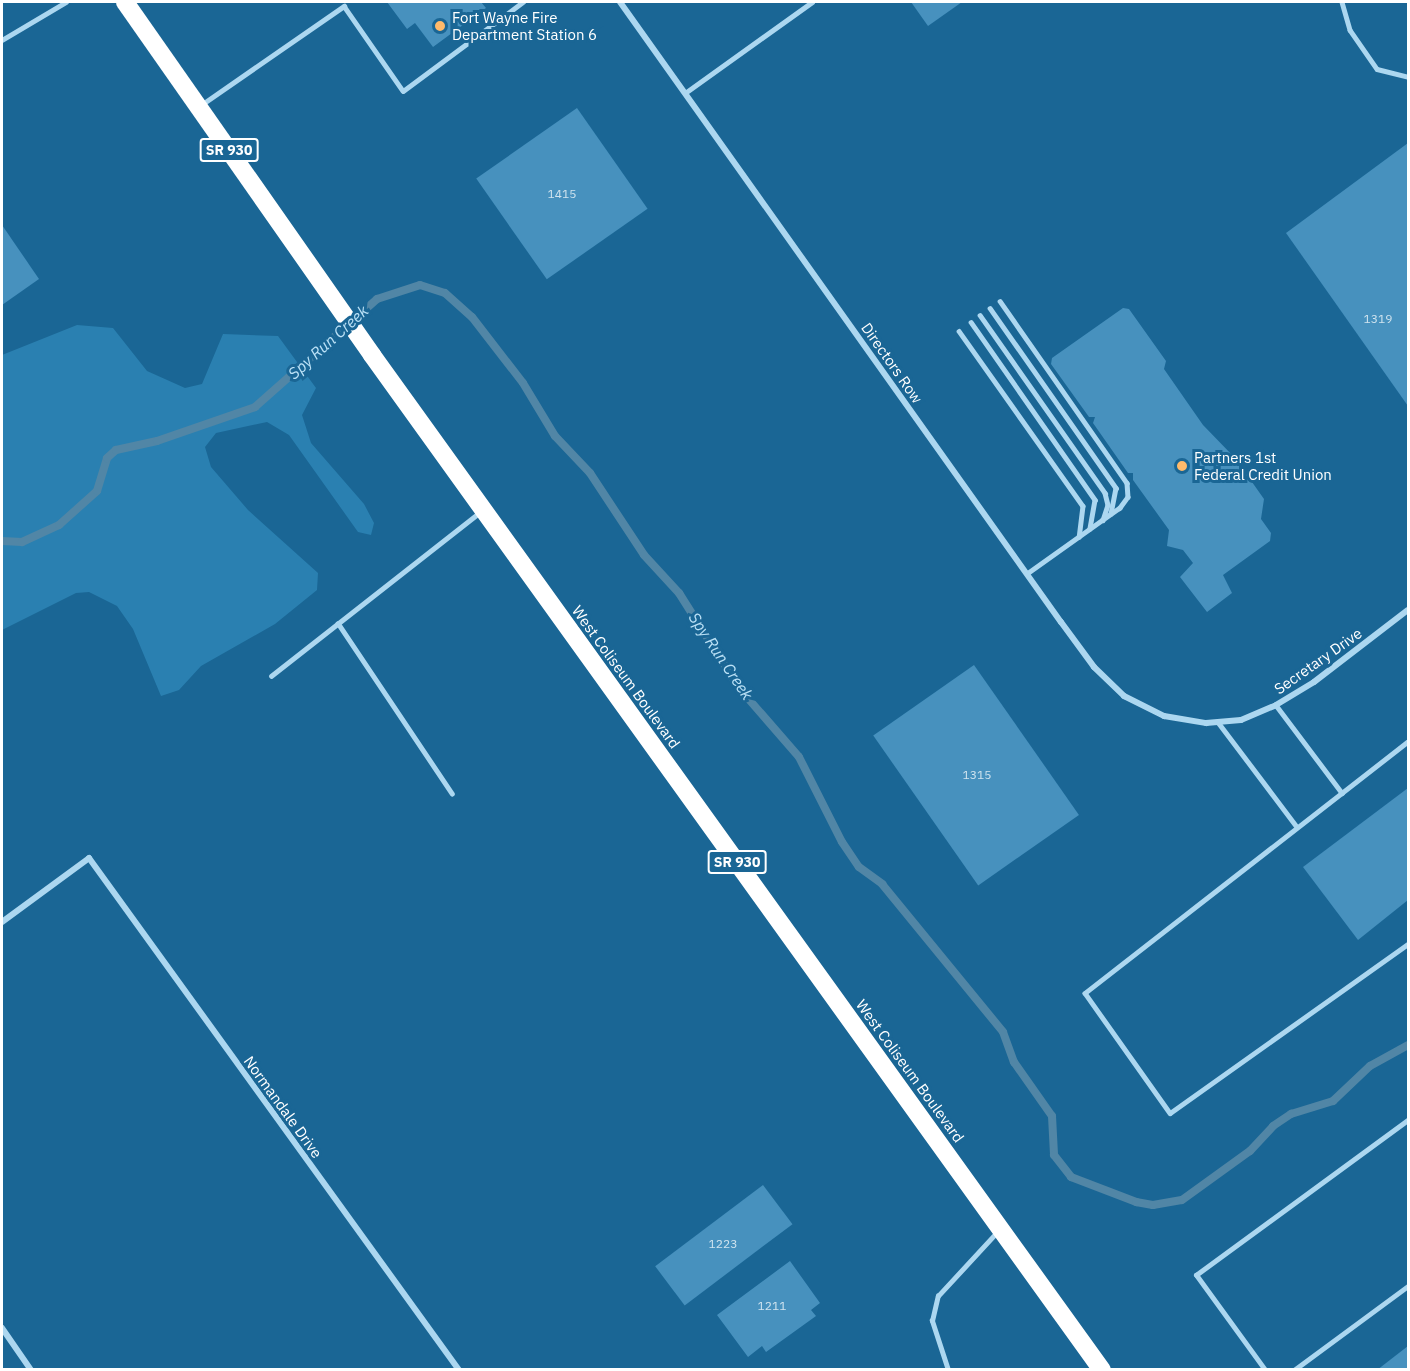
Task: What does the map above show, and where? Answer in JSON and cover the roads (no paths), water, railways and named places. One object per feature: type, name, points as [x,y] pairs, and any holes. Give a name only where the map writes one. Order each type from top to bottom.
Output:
[{"type":"highway","name":"West Coliseum Boulevard","points":[[125,2],[372,355],[1102,1370]]},
{"type":"street","name":"Directors Row","points":[[620,2],[1094,667],[1124,696],[1164,716]]},
{"type":"street","name":"Secretary Drive","points":[[1164,716],[1218,722],[1242,720],[1276,705],[1408,610]]},
{"type":"street","name":"Normandale Drive","points":[[2,922],[89,858],[459,1370]]},
{"type":"street","points":[[2,1328],[31,1370]]},
{"type":"lane","points":[[2,40],[66,2]]},
{"type":"lane","points":[[199,107],[344,6],[403,90],[523,2]]},
{"type":"lane","points":[[685,93],[812,2]]},
{"type":"lane","points":[[1342,2],[1350,30],[1377,69],[1408,77]]},
{"type":"lane","points":[[999,301],[1127,483],[1128,497],[1111,514],[1027,574]]},
{"type":"lane","points":[[990,308],[1116,488],[1111,514]]},
{"type":"lane","points":[[980,315],[1105,493],[1108,505],[1103,520]]},
{"type":"lane","points":[[971,322],[1095,500],[1090,530]]},
{"type":"lane","points":[[959,331],[1083,506],[1079,537]]},
{"type":"lane","points":[[271,676],[483,510]]},
{"type":"lane","points":[[338,623],[452,793]]},
{"type":"lane","points":[[1276,705],[1342,793]]},
{"type":"lane","points":[[1218,722],[1297,827]]},
{"type":"lane","points":[[1408,742],[1085,993],[1170,1113],[1408,944]]},
{"type":"lane","points":[[1265,1370],[1196,1275],[1408,1120]]},
{"type":"lane","points":[[948,1370],[932,1321],[938,1296],[1001,1228]]},
{"type":"lane","points":[[1294,1370],[1408,1286]]},
{"type":"waterway","name":"Spy Run Creek","points":[[2,541],[22,542],[59,525],[97,491],[107,458],[116,450],[157,441],[255,407],[377,299],[420,285],[445,293],[472,317],[523,383],[555,436],[590,473],[644,555],[679,593],[739,688],[799,757],[842,842],[859,867],[882,884],[1003,1032],[1014,1062],[1052,1116],[1054,1155],[1071,1177],[1136,1202],[1153,1205],[1182,1200],[1250,1151],[1273,1126],[1291,1114],[1333,1101],[1370,1066],[1408,1045]]},
{"type":"place","name":"Fort Wayne Fire Department Station 6","points":[[440,26]]},
{"type":"place","name":"Partners 1st Federal Credit Union","points":[[1182,466]]}]
